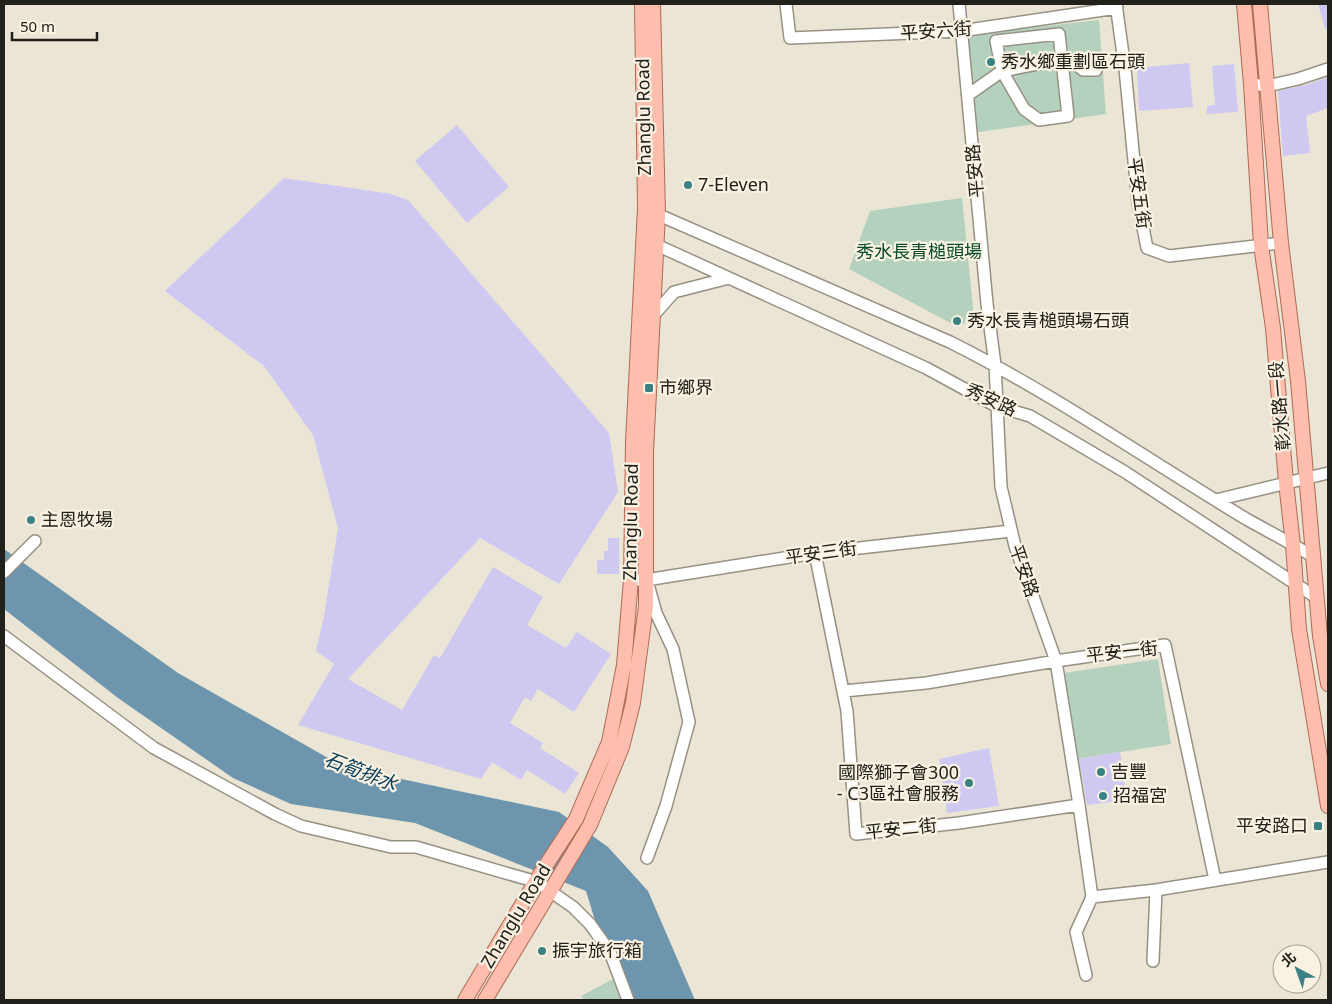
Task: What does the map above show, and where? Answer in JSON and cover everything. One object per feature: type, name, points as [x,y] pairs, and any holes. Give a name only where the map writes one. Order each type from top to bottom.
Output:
[{"type":"main road","name":"Zhanglu Road","points":[[485,1000],[590,825],[622,747],[633,703],[646,606],[646,452],[652,317],[650,242],[645,208],[642,4]]},
{"type":"main road","name":"Zhanglu Road","points":[[465,1000],[576,819],[610,742],[624,665],[631,579],[633,442],[650,242],[658,214],[653,4]]},
{"type":"main road","name":"彰水路一段","points":[[1244,4],[1261,245],[1274,328],[1299,629],[1328,806]]},
{"type":"main road","name":"彰水路一段","points":[[1260,4],[1281,243],[1293,332],[1320,636],[1328,684]]},
{"type":"street","name":"平安六街","points":[[786,4],[790,38],[961,31],[1116,6]]},
{"type":"street","name":"平安路","points":[[959,4],[987,304],[995,365],[1001,487],[1015,546],[1056,661],[1080,805],[1092,898]]},
{"type":"street","name":"平安五街","points":[[1116,6],[1125,69],[1138,202],[1147,248],[1169,256],[1281,243]]},
{"type":"street","points":[[1059,34],[1068,116],[1040,120],[1024,109],[1002,71],[996,42],[1059,34]]},
{"type":"street","points":[[968,95],[1002,71],[1063,59],[1071,60],[1083,70],[1096,70]]},
{"type":"street","points":[[1251,84],[1267,86],[1328,69]]},
{"type":"street","name":"秀安路","points":[[645,208],[950,342],[995,365],[1216,500],[1314,557]]},
{"type":"street","name":"秀安路","points":[[650,242],[926,368],[996,406],[1030,416],[1125,472],[1317,598]]},
{"type":"street","points":[[652,317],[674,292],[729,278]]},
{"type":"street","points":[[1216,500],[1328,473]]},
{"type":"street","name":"平安三街","points":[[631,579],[646,580],[815,553],[1011,531]]},
{"type":"street","points":[[4,572],[35,541]]},
{"type":"street","name":"平安二街","points":[[815,553],[847,711],[856,834],[959,823],[1080,805]]},
{"type":"street","points":[[646,580],[656,613],[673,650],[689,722],[666,806],[647,858]]},
{"type":"street","points":[[1299,629],[1320,636],[1328,652]]},
{"type":"street","points":[[4,636],[154,748],[292,822],[301,826],[391,847],[416,847],[538,879],[552,888],[590,924],[610,952],[628,1000]]},
{"type":"street","name":"平安一街","points":[[844,691],[926,683],[1165,645],[1215,880]]},
{"type":"street","points":[[1086,975],[1076,932],[1092,898],[1156,890],[1328,862]]},
{"type":"street","points":[[1153,961],[1156,890]]},
{"type":"green space","points":[[1099,20],[1106,114],[972,133],[963,35]]},
{"type":"green space","name":"秀水長青槌頭場","points":[[962,198],[974,317],[958,327],[849,269],[870,211]]},
{"type":"green space","points":[[1158,659],[1171,744],[1077,759],[1064,673]]},
{"type":"green space","points":[[619,976],[629,1000],[584,1000],[581,996]]},
{"type":"water","name":"石筍排水","points":[[4,549],[178,673],[344,767],[559,812],[608,847],[648,891],[695,1000],[626,1000],[597,927],[586,891],[415,823],[291,804],[233,778],[118,698],[4,609]]},
{"type":"building","points":[[1318,4],[1328,4],[1328,29],[1325,29]]},
{"type":"building","points":[[1189,63],[1193,107],[1139,111],[1137,68]]},
{"type":"building","points":[[1234,64],[1238,112],[1207,114],[1207,106],[1215,105],[1212,66]]},
{"type":"building","points":[[1328,77],[1328,108],[1306,116],[1310,153],[1283,156],[1278,91],[1306,85]]},
{"type":"building","points":[[457,125],[509,187],[467,223],[415,161]]},
{"type":"building","points":[[284,178],[391,194],[408,200],[609,433],[618,492],[559,584],[480,538],[348,679],[402,710],[434,655],[440,658],[493,567],[543,597],[527,625],[566,648],[577,632],[611,654],[574,712],[538,689],[531,701],[525,697],[510,723],[543,743],[540,748],[579,773],[565,794],[527,770],[521,780],[492,762],[481,779],[298,725],[334,664],[316,651],[324,616],[338,528],[313,435],[264,366],[165,291]]},
{"type":"building","points":[[608,538],[619,538],[619,574],[597,574],[597,560],[604,560],[604,551],[608,551]]},
{"type":"building","name":"國際獅子會300 - C3區社會服務","points":[[989,748],[999,806],[947,813],[939,759]]},
{"type":"building","name":"吉豐","points":[[1120,752],[1127,800],[1087,805],[1079,759]]},
{"type":"place","name":"秀水鄉重劃區石頭","points":[[991,62]]},
{"type":"place","name":"7-Eleven","points":[[688,185]]},
{"type":"place","name":"秀水長青槌頭場石頭","points":[[957,321]]},
{"type":"place","name":"市鄉界","points":[[649,388]]},
{"type":"place","name":"主恩牧場","points":[[31,520]]},
{"type":"place","name":"吉豐","points":[[1101,772]]},
{"type":"place","name":"國際獅子會300 - C3區社會服務","points":[[969,783]]},
{"type":"place","name":"招福宮","points":[[1103,796]]},
{"type":"place","name":"平安路口","points":[[1318,826]]},
{"type":"place","name":"振宇旅行箱","points":[[542,951]]}]
